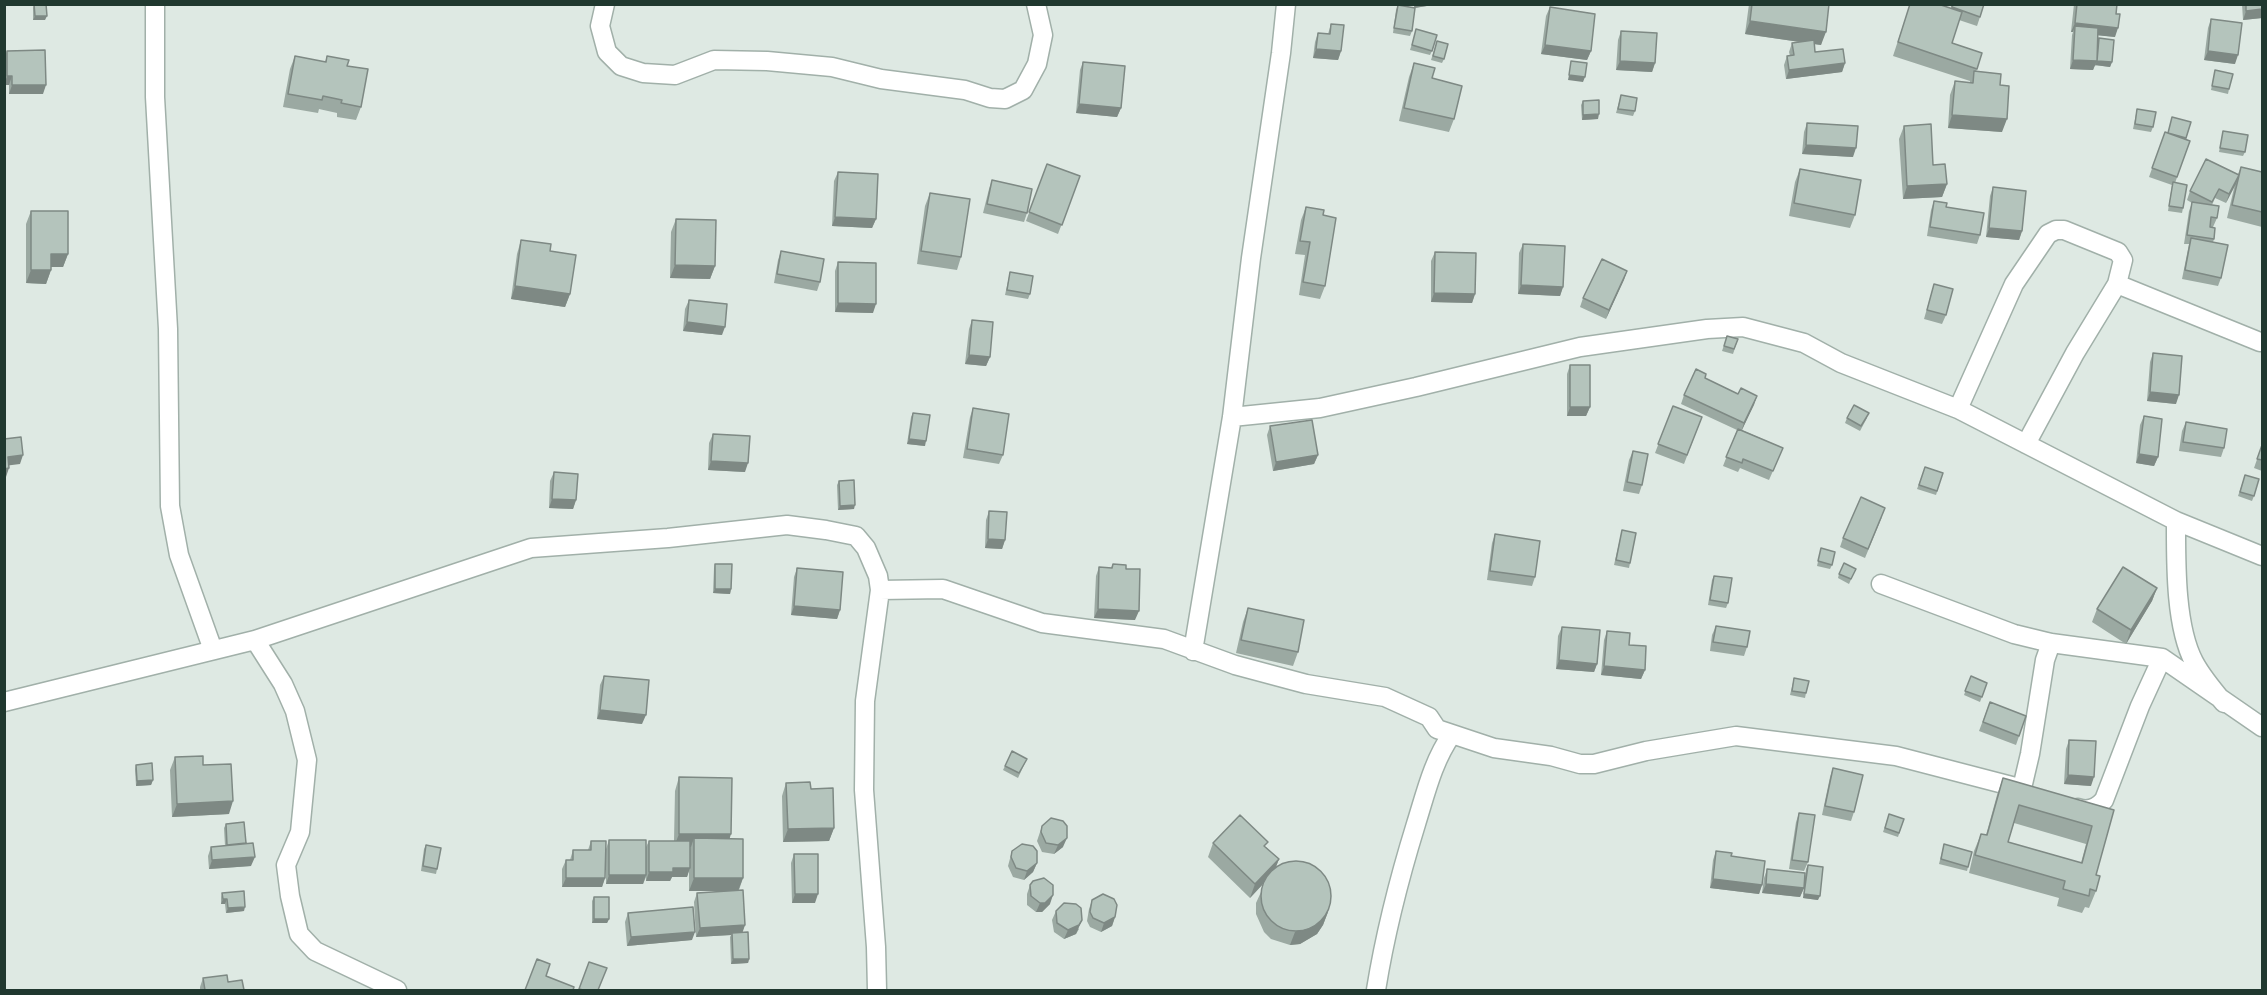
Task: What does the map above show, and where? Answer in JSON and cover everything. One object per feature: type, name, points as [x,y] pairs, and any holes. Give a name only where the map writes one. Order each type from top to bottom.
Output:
[{"type":"street","points":[[154,4],[155,97],[168,329],[170,507],[179,555],[213,650]]},
{"type":"street","points":[[605,4],[600,26],[607,52],[621,66],[643,73],[675,75],[714,60],[767,61],[832,67],[881,79],[965,90],[990,98],[1005,99],[1023,90],[1037,64],[1043,35],[1036,4]]},
{"type":"street","points":[[1193,651],[1232,417],[1286,4]]},
{"type":"street","points":[[1958,409],[2014,284],[2048,234],[2056,230],[2064,230],[2118,252],[2123,260],[2117,284],[2075,353],[2026,444]]},
{"type":"street","points":[[2117,284],[2259,342]]},
{"type":"street","points":[[1232,417],[1320,408],[1580,347],[1707,329],[1743,327],[1804,343],[1841,363],[1958,409],[2176,521],[2262,556]]},
{"type":"street","points":[[2176,521],[2176,571],[2187,644],[2203,677],[2224,703]]},
{"type":"street","points":[[4,702],[255,640],[531,548],[668,538],[787,525],[856,536],[866,548],[878,576],[880,590],[865,712],[864,790],[877,990]]},
{"type":"street","points":[[1881,584],[2014,634],[2051,643],[2162,658],[2262,728]]},
{"type":"street","points":[[880,590],[943,589],[1042,623],[1164,639],[1235,665],[1306,684],[1385,697],[1429,717],[1437,729],[1494,748],[1551,756],[1580,765],[1736,736],[1896,756],[2043,795]]},
{"type":"street","points":[[255,640],[283,684],[295,711],[307,760],[300,832],[286,865],[290,896],[299,934],[315,951],[397,990]]},
{"type":"street","points":[[2022,788],[2030,754],[2045,660],[2051,643]]},
{"type":"street","points":[[2063,803],[2083,810],[2099,806],[2104,800],[2140,706],[2162,658]]},
{"type":"street","points":[[1376,990],[1383,948],[1404,860],[1432,771],[1440,752],[1452,734]]},
{"type":"building","points":[[34,4],[46,4],[47,16],[35,16]]},
{"type":"building","points":[[1752,4],[1829,4],[1826,32],[1750,21]]},
{"type":"building","points":[[1910,4],[1938,4],[1962,12],[1952,43],[1982,53],[1977,69],[1898,42]]},
{"type":"building","points":[[1952,4],[1984,4],[1980,17],[1952,7]]},
{"type":"building","points":[[2077,4],[2117,4],[2116,14],[2120,14],[2118,28],[2075,23]]},
{"type":"building","points":[[2246,4],[2262,4],[2262,9],[2246,11]]},
{"type":"building","points":[[1398,5],[1415,8],[1412,31],[1394,28]]},
{"type":"building","points":[[1550,7],[1595,14],[1591,51],[1545,45]]},
{"type":"building","points":[[2211,19],[2242,23],[2238,55],[2208,51]]},
{"type":"building","points":[[1331,24],[1344,25],[1341,51],[1316,49],[1318,33],[1330,34]]},
{"type":"building","points":[[2075,26],[2098,28],[2097,61],[2073,60]]},
{"type":"building","points":[[1416,29],[1437,35],[1432,51],[1412,45]]},
{"type":"building","points":[[1621,31],[1657,33],[1655,63],[1620,61]]},
{"type":"building","points":[[2099,38],[2114,40],[2112,62],[2097,61]]},
{"type":"building","points":[[1814,40],[1815,52],[1843,49],[1845,63],[1789,70],[1787,56],[1794,55],[1792,43]]},
{"type":"building","points":[[1437,41],[1448,44],[1444,59],[1433,56]]},
{"type":"building","points":[[45,50],[46,85],[12,85],[12,76],[7,76],[7,51]]},
{"type":"building","points":[[295,56],[326,62],[327,56],[349,60],[347,66],[368,69],[361,107],[323,96],[322,100],[288,94]]},
{"type":"building","points":[[1571,61],[1587,63],[1585,77],[1569,75]]},
{"type":"building","points":[[1083,62],[1125,66],[1121,108],[1079,104]]},
{"type":"building","points":[[1414,63],[1435,68],[1432,78],[1462,86],[1454,119],[1404,108]]},
{"type":"building","points":[[2215,70],[2233,74],[2229,89],[2212,86]]},
{"type":"building","points":[[1974,71],[2001,74],[2000,85],[2009,86],[2007,119],[1952,115],[1955,81],[1973,83]]},
{"type":"building","points":[[1621,95],[1637,98],[1635,111],[1618,109]]},
{"type":"building","points":[[1599,100],[1599,114],[1583,115],[1583,101]]},
{"type":"building","points":[[2137,109],[2156,112],[2153,127],[2135,124]]},
{"type":"building","points":[[2172,117],[2191,122],[2186,138],[2168,133]]},
{"type":"building","points":[[1807,123],[1858,126],[1856,148],[1806,145]]},
{"type":"building","points":[[1931,124],[1933,165],[1945,164],[1947,184],[1907,186],[1904,126]]},
{"type":"building","points":[[2223,131],[2248,135],[2245,152],[2220,148]]},
{"type":"building","points":[[2165,132],[2190,141],[2177,177],[2152,168]]},
{"type":"building","points":[[2206,159],[2239,175],[2229,194],[2219,189],[2212,202],[2190,191]]},
{"type":"building","points":[[1047,164],[1080,176],[1062,225],[1029,212]]},
{"type":"building","points":[[2241,167],[2262,172],[2262,212],[2232,205]]},
{"type":"building","points":[[1800,169],[1861,180],[1855,215],[1794,203]]},
{"type":"building","points":[[838,172],[878,174],[876,219],[835,217]]},
{"type":"building","points":[[992,180],[1032,189],[1027,213],[987,204]]},
{"type":"building","points":[[2173,182],[2187,185],[2183,208],[2169,206]]},
{"type":"building","points":[[1993,187],[2026,191],[2022,231],[1989,228]]},
{"type":"building","points":[[930,193],[970,199],[961,257],[921,251]]},
{"type":"building","points":[[1934,201],[1947,203],[1946,207],[1984,213],[1980,235],[1930,227]]},
{"type":"building","points":[[2192,202],[2219,206],[2217,218],[2211,217],[2210,227],[2215,228],[2214,239],[2187,235]]},
{"type":"building","points":[[1306,207],[1324,210],[1323,215],[1336,218],[1325,286],[1303,282],[1310,242],[1300,241]]},
{"type":"building","points":[[31,211],[68,211],[68,254],[51,254],[51,270],[31,270]]},
{"type":"building","points":[[676,219],[716,220],[715,266],[675,265]]},
{"type":"building","points":[[2191,238],[2228,245],[2221,278],[2185,270]]},
{"type":"building","points":[[521,240],[551,244],[550,251],[576,255],[570,294],[515,286]]},
{"type":"building","points":[[1523,244],[1565,246],[1563,287],[1521,285]]},
{"type":"building","points":[[781,251],[824,259],[820,282],[777,274]]},
{"type":"building","points":[[1435,252],[1476,253],[1475,294],[1434,293]]},
{"type":"building","points":[[1602,259],[1627,271],[1609,310],[1583,298]]},
{"type":"building","points":[[838,262],[876,263],[876,304],[838,303]]},
{"type":"building","points":[[1010,272],[1033,276],[1030,294],[1007,290]]},
{"type":"building","points":[[1934,284],[1953,289],[1946,315],[1927,310]]},
{"type":"building","points":[[689,300],[727,304],[725,327],[687,322]]},
{"type":"building","points":[[972,320],[993,322],[990,357],[969,355]]},
{"type":"building","points":[[1727,336],[1738,339],[1734,349],[1724,346]]},
{"type":"building","points":[[2153,353],[2182,356],[2179,395],[2150,392]]},
{"type":"building","points":[[1570,365],[1590,365],[1590,407],[1570,407]]},
{"type":"building","points":[[1696,369],[1706,374],[1705,378],[1738,394],[1741,388],[1757,396],[1744,423],[1684,395]]},
{"type":"building","points":[[1854,405],[1869,413],[1861,426],[1847,418]]},
{"type":"building","points":[[1673,406],[1702,417],[1687,455],[1658,444]]},
{"type":"building","points":[[973,408],[1009,414],[1003,455],[967,449]]},
{"type":"building","points":[[913,413],[930,415],[926,441],[909,439]]},
{"type":"building","points":[[2144,416],[2162,419],[2158,457],[2139,454]]},
{"type":"building","points":[[1312,420],[1318,455],[1276,462],[1270,426]]},
{"type":"building","points":[[2186,422],[2227,429],[2224,448],[2183,442]]},
{"type":"building","points":[[1738,429],[1783,448],[1773,471],[1743,459],[1742,463],[1726,457]]},
{"type":"building","points":[[713,434],[750,436],[748,463],[711,461]]},
{"type":"building","points":[[21,437],[23,455],[8,457],[9,468],[4,469],[4,439]]},
{"type":"building","points":[[2262,445],[2262,460],[2257,459]]},
{"type":"building","points":[[1633,451],[1648,454],[1642,485],[1627,482]]},
{"type":"building","points":[[1925,467],[1943,473],[1937,491],[1919,485]]},
{"type":"building","points":[[554,472],[578,474],[576,500],[552,499]]},
{"type":"building","points":[[2245,475],[2259,479],[2254,496],[2240,492]]},
{"type":"building","points":[[854,480],[855,505],[840,506],[839,481]]},
{"type":"building","points":[[1861,497],[1885,508],[1868,549],[1843,538]]},
{"type":"building","points":[[989,511],[1007,512],[1005,540],[988,539]]},
{"type":"building","points":[[1622,530],[1636,533],[1630,563],[1616,560]]},
{"type":"building","points":[[1495,534],[1540,541],[1535,577],[1490,571]]},
{"type":"building","points":[[1821,548],[1835,552],[1832,565],[1818,561]]},
{"type":"building","points":[[1844,563],[1856,569],[1851,579],[1839,574]]},
{"type":"building","points":[[715,564],[732,564],[731,589],[715,589]]},
{"type":"building","points":[[1113,564],[1126,565],[1126,569],[1140,569],[1139,611],[1098,609],[1099,567],[1112,568]]},
{"type":"building","points":[[2123,567],[2157,588],[2131,630],[2097,609]]},
{"type":"building","points":[[797,568],[843,572],[840,610],[794,606]]},
{"type":"building","points":[[1714,576],[1732,578],[1728,603],[1710,600]]},
{"type":"building","points":[[1248,608],[1304,620],[1298,652],[1241,640]]},
{"type":"building","points":[[1716,626],[1750,631],[1747,647],[1713,642]]},
{"type":"building","points":[[1562,627],[1600,630],[1597,664],[1559,660]]},
{"type":"building","points":[[1607,631],[1630,633],[1629,645],[1646,646],[1645,670],[1604,666]]},
{"type":"building","points":[[604,676],[649,680],[646,715],[600,710]]},
{"type":"building","points":[[1971,676],[1987,683],[1982,697],[1965,691]]},
{"type":"building","points":[[1794,678],[1809,681],[1806,693],[1792,691]]},
{"type":"building","points":[[1990,702],[2026,716],[2019,736],[1983,722]]},
{"type":"building","points":[[2069,740],[2096,741],[2094,777],[2068,775]]},
{"type":"building","points":[[1012,751],[1027,759],[1019,773],[1005,766]]},
{"type":"building","points":[[203,756],[203,765],[231,764],[233,801],[177,804],[175,757]]},
{"type":"building","points":[[152,763],[153,780],[137,781],[136,765]]},
{"type":"building","points":[[1833,768],[1863,775],[1854,812],[1825,806]]},
{"type":"building","points":[[679,777],[732,778],[731,834],[679,834]]},
{"type":"building","points":[[2003,778],[2114,810],[2096,875],[2100,876],[2096,891],[2090,889],[2089,896],[2063,889],[2065,881],[1975,855],[1981,834],[1987,835]],"holes":[[[2019,805],[2092,826],[2082,863],[2008,842]]]},
{"type":"building","points":[[810,782],[811,789],[833,788],[834,828],[788,829],[786,783]]},
{"type":"building","points":[[1799,813],[1815,815],[1808,862],[1792,860]]},
{"type":"building","points":[[1889,814],[1904,819],[1899,833],[1885,828]]},
{"type":"building","points":[[1240,815],[1268,842],[1264,846],[1279,859],[1255,884],[1213,843]]},
{"type":"building","points":[[1051,818],[1063,821],[1067,826],[1067,838],[1058,845],[1046,843],[1041,832],[1042,826]]},
{"type":"building","points":[[244,822],[246,843],[227,845],[226,824]]},
{"type":"building","points":[[694,838],[743,839],[743,878],[694,878]]},
{"type":"building","points":[[609,840],[646,840],[646,875],[609,875]]},
{"type":"building","points":[[591,841],[606,841],[605,878],[566,878],[566,860],[573,860],[573,850],[591,850]]},
{"type":"building","points":[[649,841],[690,841],[690,868],[673,868],[673,872],[649,872]]},
{"type":"building","points":[[253,843],[255,857],[212,860],[211,847]]},
{"type":"building","points":[[1022,844],[1033,846],[1037,851],[1037,863],[1027,871],[1016,868],[1011,857],[1012,851]]},
{"type":"building","points":[[1944,844],[1972,852],[1968,867],[1941,859]]},
{"type":"building","points":[[426,845],[441,848],[437,869],[423,866]]},
{"type":"building","points":[[1716,851],[1732,853],[1731,856],[1765,861],[1762,885],[1713,879]]},
{"type":"building","points":[[794,854],[818,854],[818,894],[795,894]]},
{"type":"building","points":[[1296,861],[1309,864],[1321,871],[1328,883],[1331,896],[1328,909],[1321,921],[1309,928],[1296,931],[1283,928],[1271,921],[1264,909],[1261,896],[1264,883],[1271,871],[1283,864]]},
{"type":"building","points":[[1808,865],[1823,867],[1820,896],[1804,894]]},
{"type":"building","points":[[1767,869],[1805,873],[1804,888],[1766,884]]},
{"type":"building","points":[[1044,878],[1053,885],[1053,895],[1045,903],[1040,903],[1031,896],[1030,885],[1033,881]]},
{"type":"building","points":[[743,890],[745,925],[700,928],[697,893]]},
{"type":"building","points":[[244,891],[245,907],[228,908],[227,899],[223,899],[222,893]]},
{"type":"building","points":[[1103,894],[1114,899],[1117,905],[1115,917],[1104,923],[1093,918],[1090,912],[1092,900]]},
{"type":"building","points":[[594,897],[609,897],[609,919],[594,919]]},
{"type":"building","points":[[1064,903],[1076,904],[1081,908],[1082,920],[1079,925],[1068,930],[1057,923],[1056,911]]},
{"type":"building","points":[[693,907],[695,932],[631,937],[628,913]]},
{"type":"building","points":[[748,932],[749,959],[733,959],[732,933]]},
{"type":"building","points":[[537,959],[550,964],[546,976],[574,987],[573,990],[525,990]]},
{"type":"building","points":[[589,962],[607,968],[598,990],[579,989]]},
{"type":"building","points":[[227,975],[228,982],[242,980],[244,990],[205,990],[203,978]]}]
